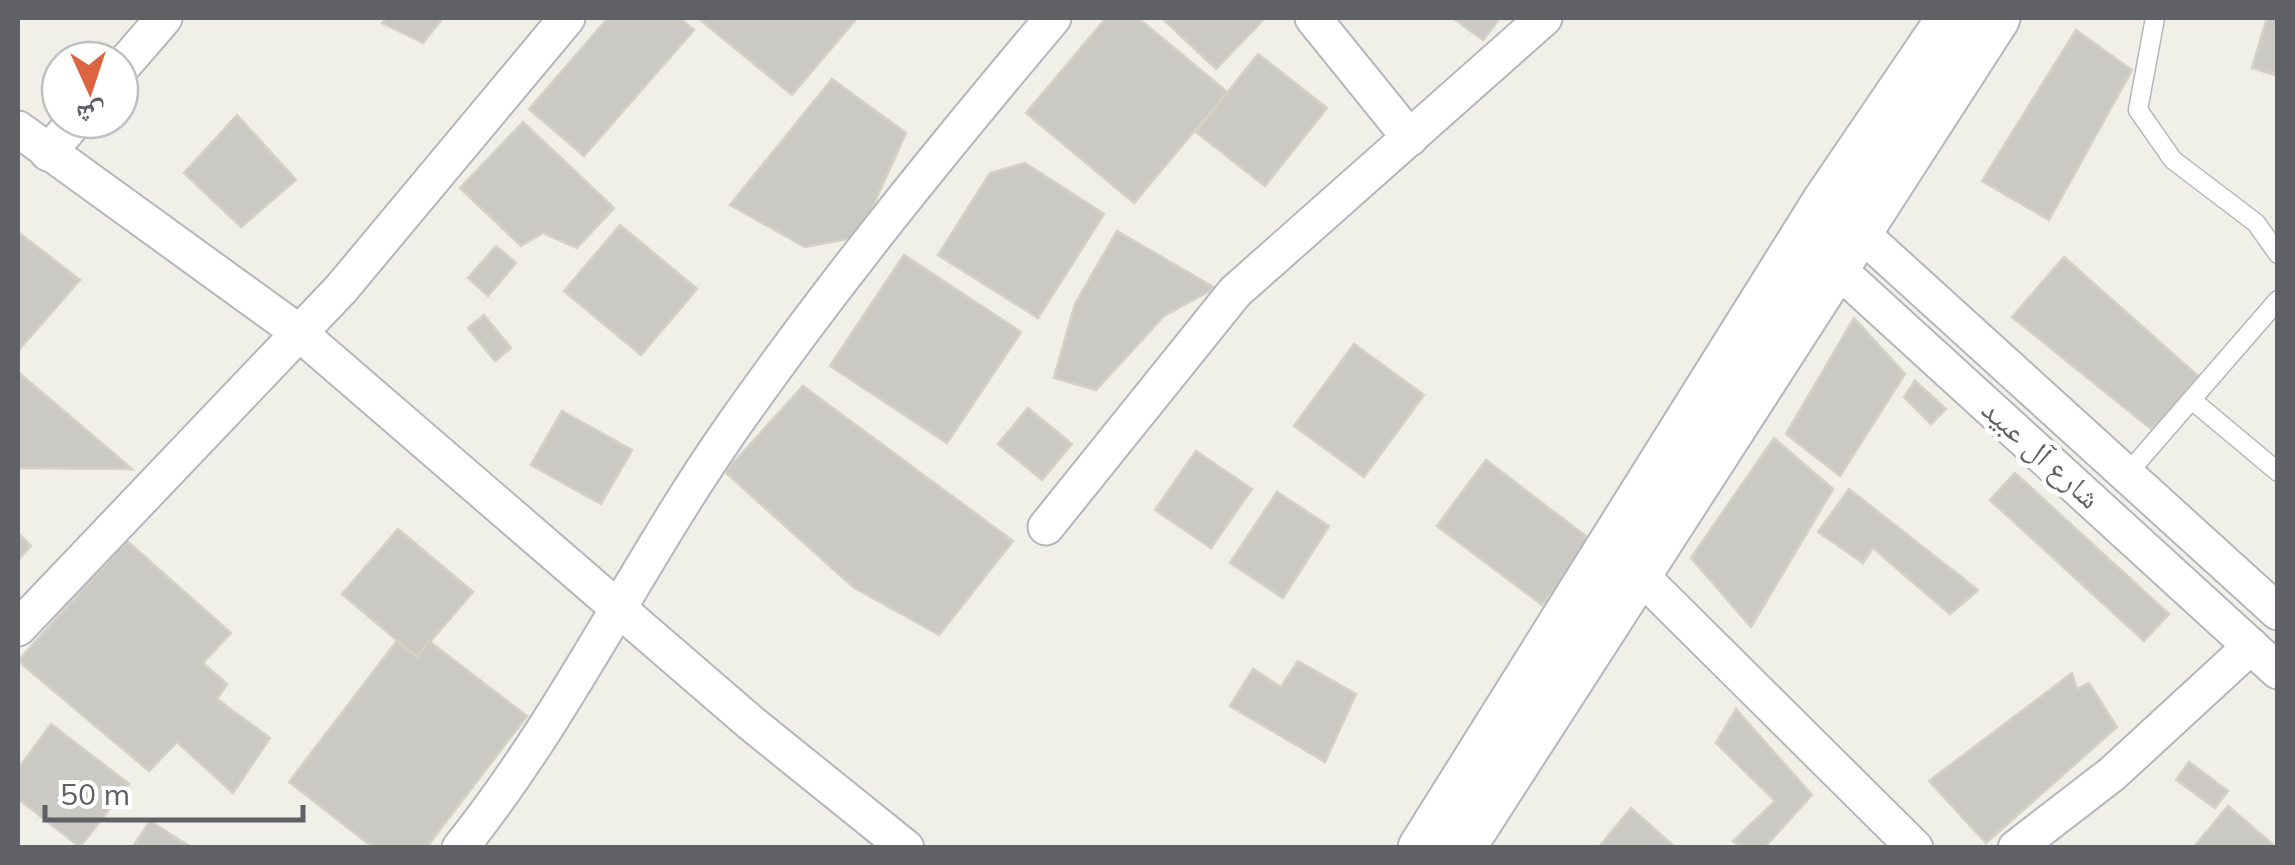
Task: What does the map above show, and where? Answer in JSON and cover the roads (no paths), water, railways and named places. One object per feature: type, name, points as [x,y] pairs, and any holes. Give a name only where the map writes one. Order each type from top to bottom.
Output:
[{"type":"street","points":[[140,46],[164,18]]},
{"type":"street","points":[[18,628],[341,288],[567,18]]},
{"type":"street","points":[[460,848],[508,788],[730,431],[914,184],[1053,18]]},
{"type":"street","points":[[1313,18],[1410,138]]},
{"type":"street","points":[[1046,528],[1234,292],[1544,18]]},
{"type":"street","points":[[1421,848],[1814,220],[1950,18]]},
{"type":"street","points":[[1462,848],[1997,18]]},
{"type":"street","points":[[18,129],[297,331],[751,723],[906,848]]},
{"type":"street","points":[[48,153],[59,140]]},
{"type":"street","name":"شارع آل عبيد","points":[[1814,220],[2127,474],[2278,612]]},
{"type":"street","name":"شارع آل عبيد","points":[[1850,250],[2278,671]]},
{"type":"street","points":[[1639,574],[1915,848]]},
{"type":"street","points":[[2016,848],[2112,774],[2251,646]]},
{"type":"lane","points":[[2155,18],[2138,110],[2173,160],[2256,222],[2278,254]]},
{"type":"lane","points":[[2127,474],[2278,300]]},
{"type":"lane","points":[[2192,400],[2278,472]]}]
